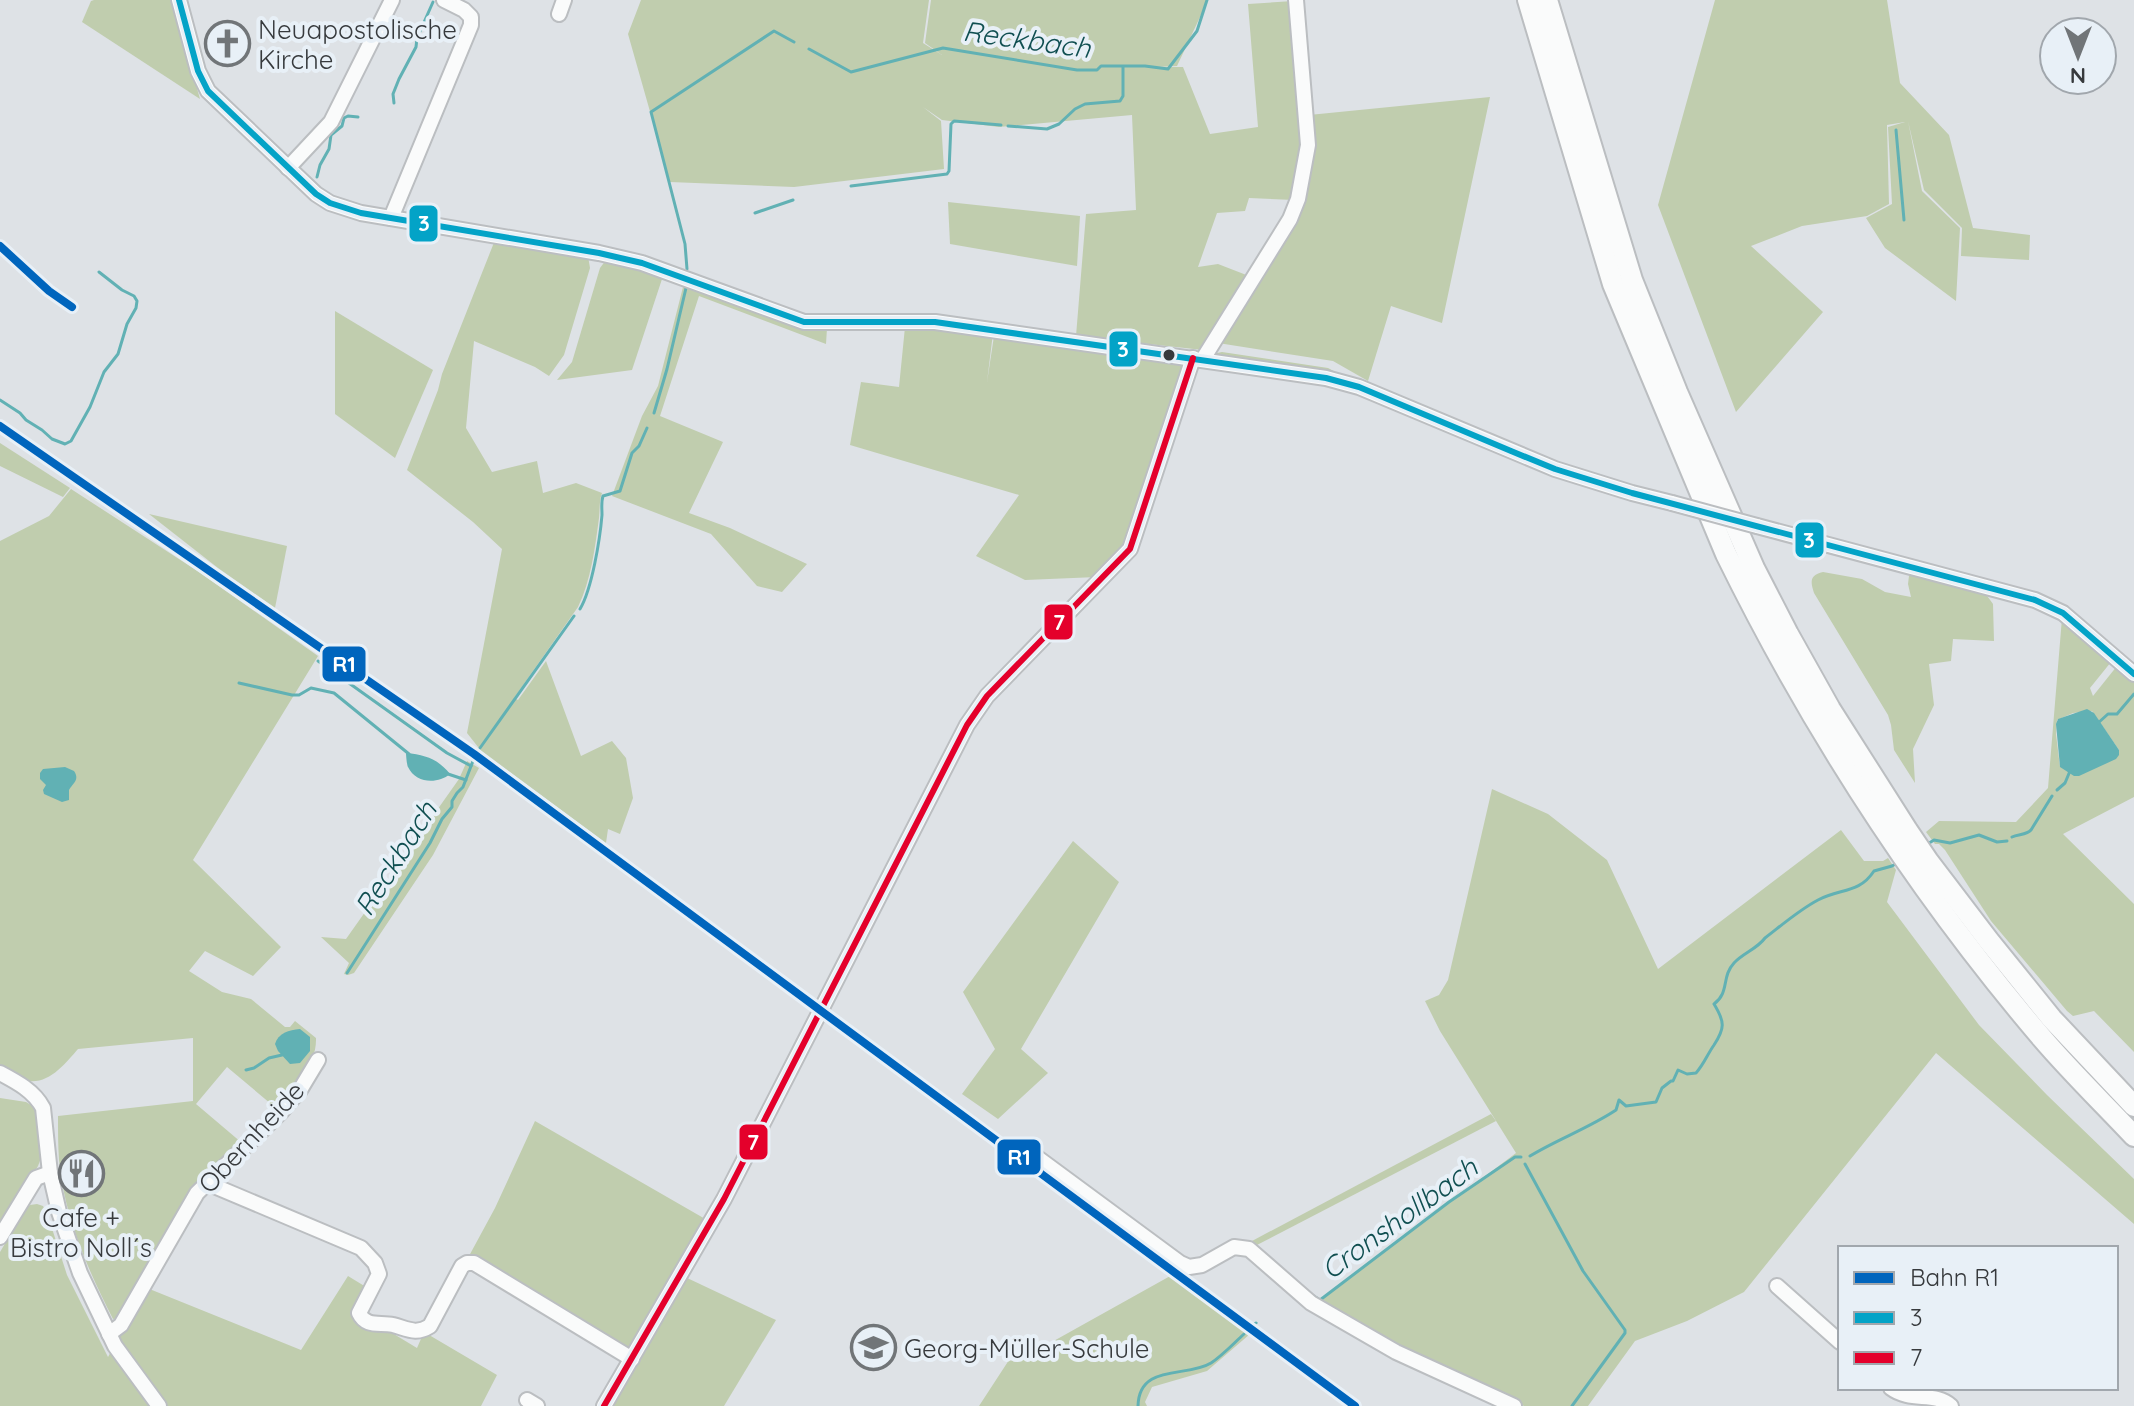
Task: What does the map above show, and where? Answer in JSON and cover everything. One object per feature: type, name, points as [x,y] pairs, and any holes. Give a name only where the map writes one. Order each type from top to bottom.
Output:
[{"type":"highway","points":[[1528,0],[1613,284],[1726,554],[1816,723],[2043,1039],[2134,1136]]},
{"type":"highway","points":[[1547,0],[1632,280],[1683,406],[1754,568],[1899,835]]},
{"type":"highway","points":[[1920,866],[1989,941],[2052,1019],[2134,1106]]},
{"type":"street","points":[[179,0],[201,82],[288,168],[330,203],[361,213],[642,263],[804,322],[935,322],[1326,378],[1359,387],[1555,469],[1632,493],[2035,600],[2063,613],[2134,674]]},
{"type":"street","points":[[288,168],[331,122],[392,0]]},
{"type":"street","points":[[391,218],[471,25],[471,17],[464,10],[444,0]]},
{"type":"street","points":[[604,1406],[724,1199],[967,725],[987,696],[1130,549],[1198,359],[1290,219],[1298,199],[1308,145],[1296,0]]},
{"type":"street","name":"Obernheide","points":[[112,1340],[197,1193],[282,1111],[300,1090],[318,1060]]},
{"type":"street","points":[[0,1073],[26,1089],[43,1108],[50,1173],[80,1273],[112,1340],[159,1406]]},
{"type":"street","points":[[1035,1156],[1180,1263],[1189,1267],[1202,1265],[1234,1247],[1249,1249],[1311,1303],[1396,1352],[1514,1406]]},
{"type":"street","points":[[0,1237],[36,1178],[50,1173]]},
{"type":"street","points":[[207,1183],[361,1248],[375,1263],[379,1274],[359,1313],[360,1318],[369,1324],[392,1325],[411,1331],[424,1330],[430,1326],[462,1266],[474,1263],[632,1359]]},
{"type":"street","points":[[1777,1286],[1838,1340]]},
{"type":"street","points":[[1894,1390],[1901,1395],[1944,1400],[1951,1406]]},
{"type":"green space","points":[[94,0],[172,0],[200,99],[82,22]]},
{"type":"green space","points":[[641,0],[929,0],[923,43],[942,55],[925,43],[931,0],[1208,0],[1177,66],[1157,67],[1183,67],[1210,134],[1258,127],[1248,4],[1293,1],[1304,144],[1294,200],[1249,198],[1245,211],[1217,213],[1198,267],[1218,264],[1249,276],[1203,350],[1076,336],[1086,214],[1136,210],[1132,115],[999,127],[942,120],[923,107],[941,121],[944,169],[794,187],[670,182],[628,34]]},
{"type":"green space","points":[[1715,0],[1887,0],[1900,83],[1949,135],[1973,228],[2030,235],[2029,260],[1961,256],[1962,228],[1924,190],[1908,121],[1922,191],[1960,228],[1956,301],[1885,248],[1866,218],[1892,204],[1888,127],[1905,122],[1887,125],[1889,204],[1867,216],[1802,226],[1751,246],[1823,312],[1736,412],[1658,205]]},
{"type":"green space","points":[[1490,97],[1442,323],[1391,306],[1368,381],[1333,361],[1218,343],[1290,223],[1309,115]]},
{"type":"green space","points":[[948,202],[1080,216],[1077,266],[950,244]]},
{"type":"green space","points":[[495,240],[588,256],[590,268],[564,355],[549,376],[474,341],[466,428],[492,472],[537,461],[543,493],[576,483],[602,493],[594,552],[578,607],[514,698],[518,700],[546,661],[581,756],[612,741],[626,758],[633,798],[620,834],[608,829],[606,843],[482,752],[467,733],[502,549],[407,470]]},
{"type":"green space","points":[[606,260],[663,276],[632,370],[557,380],[572,362],[600,268]]},
{"type":"green space","points":[[684,283],[827,328],[826,344],[699,296],[660,416],[723,442],[689,513],[730,528],[807,564],[782,592],[757,586],[711,534],[612,496],[642,416],[658,386]]},
{"type":"green space","points":[[335,311],[433,370],[395,458],[335,414]]},
{"type":"green space","points":[[933,326],[993,333],[987,382],[994,336],[1184,365],[1124,548],[1097,577],[1025,580],[976,556],[1019,495],[850,445],[861,382],[899,387],[905,327]]},
{"type":"green space","points":[[1222,352],[1328,368],[1352,381],[1212,357],[1212,354]]},
{"type":"green space","points":[[0,443],[70,488],[63,497],[0,466]]},
{"type":"green space","points":[[71,489],[199,572],[318,656],[193,860],[281,947],[253,976],[205,951],[189,971],[222,992],[251,999],[285,1027],[290,1027],[295,1021],[316,1038],[313,1058],[277,1109],[227,1067],[196,1104],[242,1143],[192,1191],[121,1318],[113,1319],[86,1262],[66,1202],[59,1160],[58,1116],[193,1101],[193,1038],[78,1049],[55,1073],[40,1080],[24,1080],[0,1068],[0,541],[49,516]],"holes":[[[84,1155],[88,1193],[77,1194],[73,1157]]]},
{"type":"green space","points":[[149,514],[287,546],[275,608],[218,568]]},
{"type":"green space","points":[[1823,572],[1862,579],[1885,592],[1911,597],[1909,576],[1917,574],[1985,593],[1993,604],[1994,641],[1953,639],[1951,661],[1929,664],[1934,705],[1913,749],[1915,783],[1894,750],[1888,715],[1814,593],[1812,579]]},
{"type":"green space","points":[[2062,618],[2111,662],[2090,688],[2093,696],[2117,666],[2134,682],[2134,797],[2063,834],[2134,904],[2134,1052],[2094,1011],[2073,1016],[2067,1011],[1991,921],[1945,850],[1935,844],[1926,832],[1939,821],[2016,822],[2048,788]],"holes":[[[2092,711],[2119,750],[2060,767],[2057,720],[2073,713]]]},
{"type":"green space","points":[[467,761],[479,768],[433,855],[354,973],[344,974],[349,963],[321,937],[346,939],[459,779]]},
{"type":"green space","points":[[1492,789],[1548,814],[1607,860],[1658,969],[1841,830],[1864,861],[1888,858],[1896,870],[1887,902],[1979,1025],[2134,1179],[2134,1224],[1936,1053],[1744,1292],[1687,1321],[1635,1341],[1588,1406],[1524,1406],[1432,1364],[1320,1300],[1516,1153],[1440,1031],[1425,1001],[1439,995],[1448,980]]},
{"type":"green space","points":[[1073,841],[1119,882],[1021,1049],[1048,1073],[998,1119],[962,1094],[995,1049],[963,992]]},
{"type":"green space","points":[[0,1098],[26,1102],[36,1108],[42,1148],[38,1166],[0,1226]]},
{"type":"green space","points":[[1491,1114],[1496,1121],[1255,1246],[1252,1241]]},
{"type":"green space","points":[[535,1121],[707,1220],[631,1352],[469,1256]]},
{"type":"green space","points":[[37,1204],[43,1206],[47,1213],[67,1275],[108,1357],[147,1288],[301,1350],[348,1276],[366,1287],[354,1310],[417,1348],[424,1332],[497,1375],[481,1406],[0,1406],[0,1252],[25,1210]]},
{"type":"green space","points":[[1172,1275],[1250,1334],[1207,1371],[1152,1387],[1145,1402],[1147,1406],[979,1406],[1009,1360],[1016,1362]]},
{"type":"green space","points":[[685,1277],[776,1320],[724,1406],[607,1406]]},
{"type":"water","points":[[2087,709],[2094,713],[2119,750],[2119,755],[2074,776],[2060,767],[2056,724],[2058,719]]},
{"type":"water","points":[[406,753],[431,759],[450,774],[434,781],[416,777],[408,767]]},
{"type":"water","points":[[65,767],[74,771],[76,777],[69,790],[69,800],[62,802],[44,794],[46,785],[40,779],[40,773],[43,769]]},
{"type":"water","points":[[300,1029],[310,1037],[310,1051],[300,1063],[290,1064],[275,1044],[284,1033]]},
{"type":"waterway","name":"Reckbach","points":[[809,49],[851,72],[943,48],[1077,70],[1097,70],[1101,66],[1168,69],[1197,31],[1207,0]]},
{"type":"waterway","points":[[394,103],[393,94],[433,2]]},
{"type":"waterway","name":"Reckbach","points":[[687,269],[685,244],[651,112],[774,31],[794,42]]},
{"type":"waterway","points":[[1008,126],[1047,129],[1059,124],[1085,104],[1120,101],[1123,96],[1123,67]]},
{"type":"waterway","points":[[317,177],[329,149],[331,135],[342,126],[344,118],[358,117]]},
{"type":"waterway","points":[[851,186],[947,174],[951,124],[954,121],[1001,125]]},
{"type":"waterway","points":[[1896,130],[1904,220]]},
{"type":"waterway","points":[[755,213],[793,200]]},
{"type":"waterway","points":[[0,400],[52,439],[65,444],[71,441],[90,407],[104,372],[118,354],[127,324],[136,308],[134,296],[99,272]]},
{"type":"waterway","name":"Reckbach","points":[[654,413],[686,288]]},
{"type":"waterway","name":"Reckbach","points":[[580,609],[595,564],[603,496],[620,491],[632,453],[639,446],[647,428]]},
{"type":"waterway","name":"Reckbach","points":[[480,748],[574,616]]},
{"type":"waterway","points":[[318,661],[447,753],[471,766]]},
{"type":"waterway","points":[[239,683],[292,695],[299,695],[311,688],[334,693],[409,754]]},
{"type":"waterway","name":"Cronshollbach","points":[[2098,723],[2108,714],[2117,714],[2134,694]]},
{"type":"waterway","name":"Reckbach","points":[[347,973],[452,807],[452,801],[463,787],[473,761]]},
{"type":"waterway","name":"Cronshollbach","points":[[2057,790],[2065,783],[2070,771]]},
{"type":"waterway","points":[[448,774],[466,780]]},
{"type":"waterway","name":"Cronshollbach","points":[[2012,837],[2031,830],[2052,796]]},
{"type":"waterway","name":"Cronshollbach","points":[[1926,845],[1934,840],[1950,843],[1979,835],[1997,842],[2007,841]]},
{"type":"waterway","name":"Cronshollbach","points":[[1530,1156],[1616,1110],[1619,1100],[1626,1106],[1656,1102],[1662,1088],[1673,1081],[1678,1070],[1687,1074],[1696,1073],[1720,1034],[1722,1020],[1714,1004],[1722,994],[1734,963],[1811,904],[1862,884],[1874,871],[1899,862]]},
{"type":"waterway","name":"Reckbach","points":[[246,1070],[282,1055]]},
{"type":"waterway","name":"Cronshollbach","points":[[1312,1295],[1320,1300],[1449,1202],[1515,1157],[1521,1157]]},
{"type":"waterway","points":[[1525,1164],[1583,1271],[1625,1330],[1572,1406]]},
{"type":"waterway","name":"Cronshollbach","points":[[1138,1406],[1140,1392],[1146,1383],[1155,1377],[1211,1363],[1244,1334]]},
{"type":"railway","points":[[0,246],[49,291],[72,307]]},
{"type":"rail line","name":"R1","points":[[0,246],[49,291],[72,307]]},
{"type":"rail line","name":"R1","points":[[0,426],[474,754],[1355,1406]]},
{"type":"transit line","name":"3","points":[[179,0],[198,71],[208,91],[316,194],[330,203],[361,213],[642,263],[804,322],[935,322],[1326,378],[1359,387],[1555,469],[1632,493],[2035,600],[2063,613],[2134,674]]},
{"type":"transit line","name":"7","points":[[604,1406],[724,1199],[967,725],[987,696],[1130,549],[1193,358]]},
{"type":"place","name":"Neuapostolische Kirche","points":[[227,44]]},
{"type":"place","name":"Cafe + Bistro Noll´s","points":[[81,1174]]},
{"type":"place","name":"Georg-Müller-Schule","points":[[873,1348]]}]
